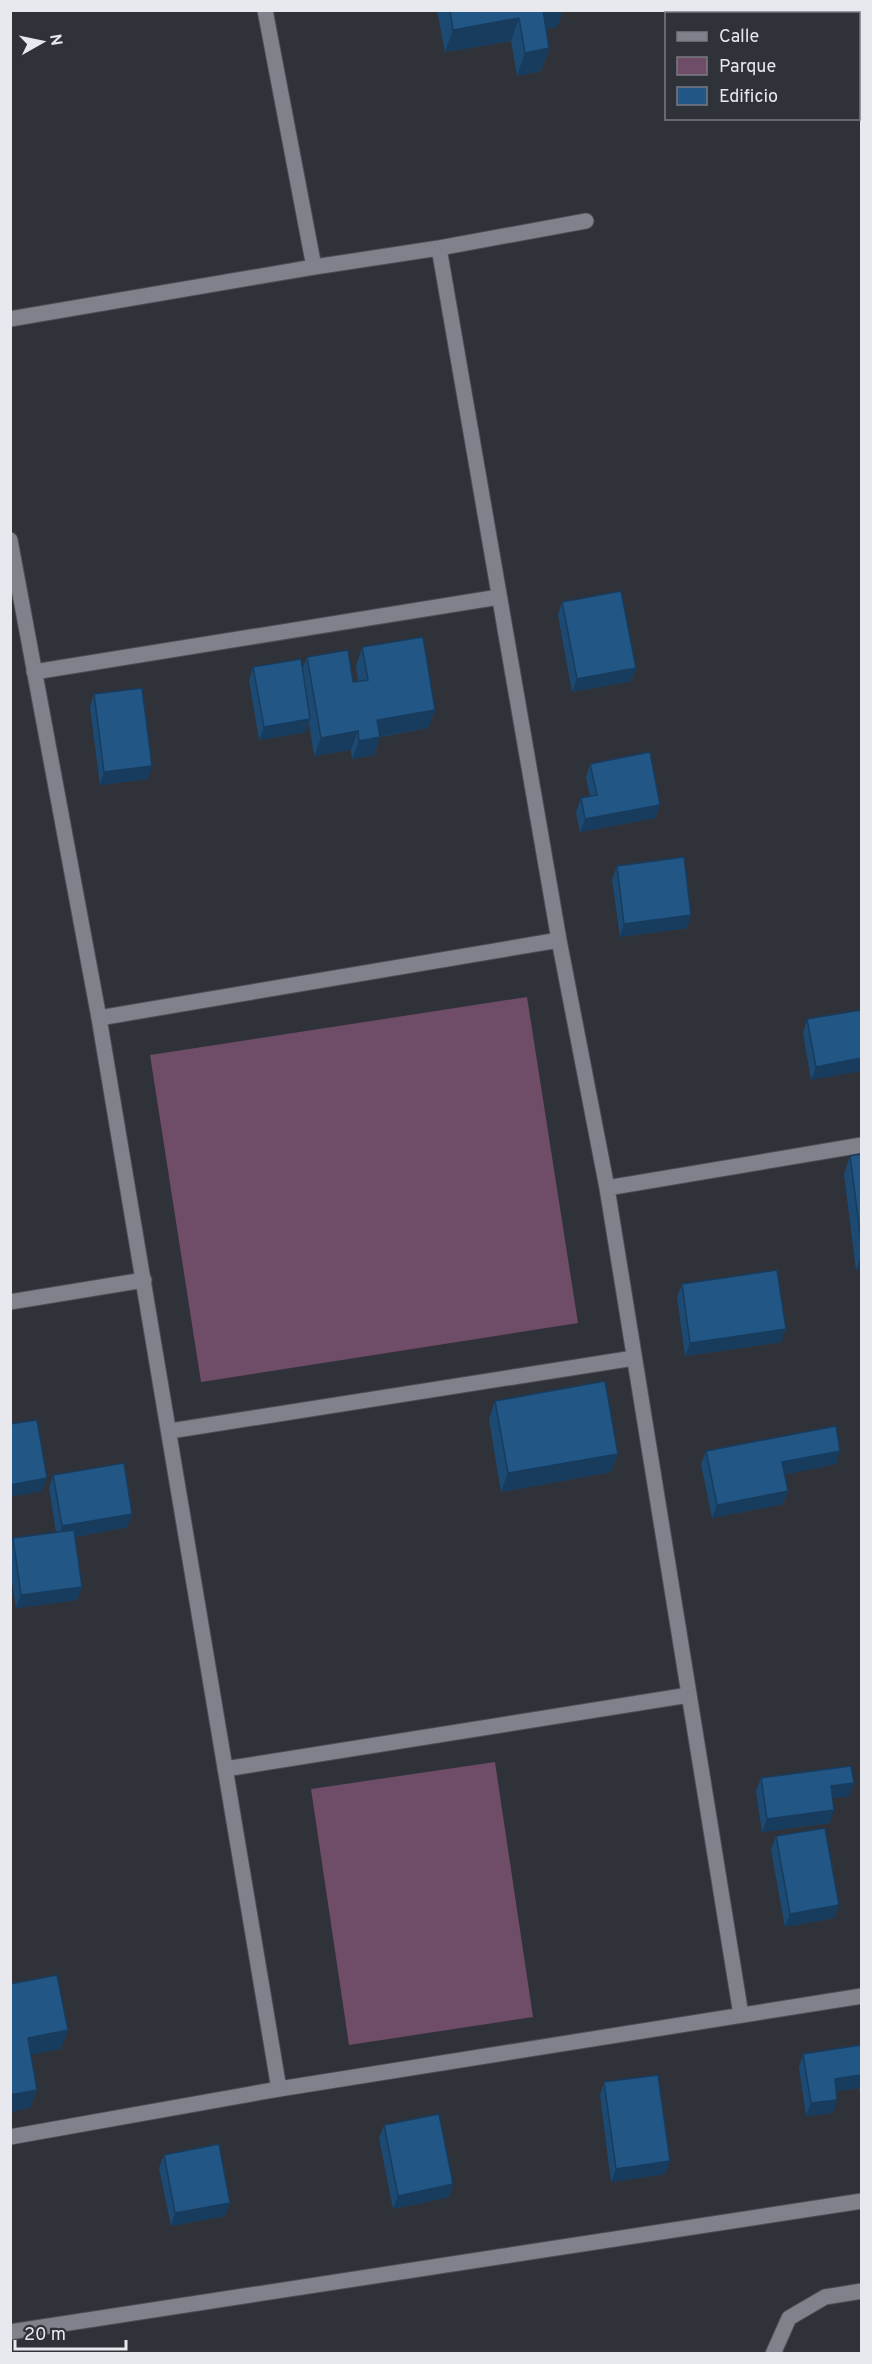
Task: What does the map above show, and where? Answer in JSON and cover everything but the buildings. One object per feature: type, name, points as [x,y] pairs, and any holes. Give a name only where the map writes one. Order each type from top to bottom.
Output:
[{"type":"street","points":[[265,10],[314,267]]},
{"type":"street","points":[[10,319],[439,248],[586,221]]},
{"type":"street","points":[[439,248],[559,940],[607,1188],[741,2015]]},
{"type":"street","points":[[10,540],[99,1018],[279,2089]]},
{"type":"street","points":[[34,672],[500,597]]},
{"type":"street","points":[[99,1018],[559,940]]},
{"type":"street","points":[[607,1188],[861,1145]]},
{"type":"street","points":[[10,1302],[144,1280]]},
{"type":"street","points":[[170,1431],[634,1358]]},
{"type":"street","points":[[225,1769],[689,1695]]},
{"type":"street","points":[[10,2137],[279,2089],[861,1995]]},
{"type":"street","points":[[10,2332],[861,2201]]},
{"type":"street","points":[[773,2354],[789,2318],[825,2297],[861,2291]]},
{"type":"green space","points":[[527,997],[578,1323],[201,1382],[150,1055]]},
{"type":"green space","points":[[495,1762],[533,2017],[349,2045],[311,1789]]}]
